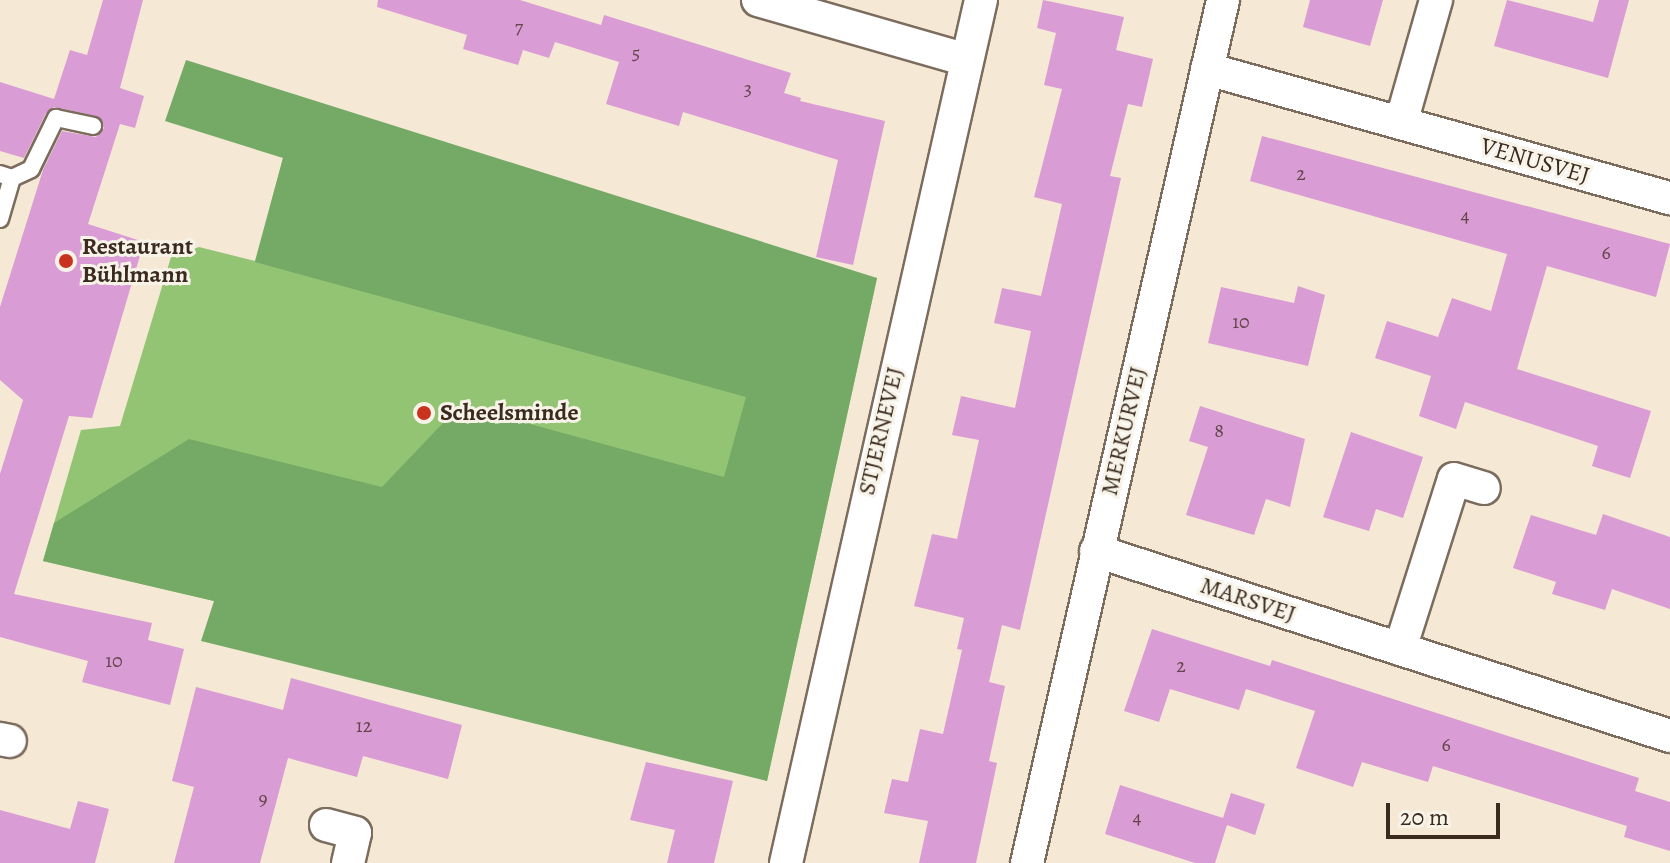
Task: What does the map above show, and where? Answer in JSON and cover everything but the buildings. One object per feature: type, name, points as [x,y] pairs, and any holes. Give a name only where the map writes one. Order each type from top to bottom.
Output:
[{"type":"street","points":[[758,0],[967,60]]},
{"type":"street","name":"STJERNEVEJ","points":[[786,863],[981,0]]},
{"type":"street","name":"MERKURVEJ","points":[[1027,863],[1223,0]]},
{"type":"street","points":[[1401,123],[1436,0]]},
{"type":"street","name":"VENUSVEJ","points":[[1207,69],[1670,198]]},
{"type":"street","points":[[1400,649],[1454,479],[1484,488]]},
{"type":"street","name":"MARSVEJ","points":[[1096,551],[1670,736]]},
{"type":"street","points":[[326,825],[355,833],[348,863]]},
{"type":"lane","points":[[0,219],[6,176],[31,169],[56,118],[93,126]]},
{"type":"green space","name":"Scheelsminde","points":[[186,60],[877,278],[767,781],[201,641],[214,601],[43,561],[54,523],[189,439],[382,487],[460,405],[724,477],[746,397],[255,262],[283,158],[165,121]]},
{"type":"green space","name":"Scheelsminde","points":[[283,158],[877,278],[767,781],[214,601],[43,561],[81,430],[120,426],[171,257],[199,247],[255,261]]},
{"type":"place","name":"Restaurant Bühlmann","points":[[66,261]]},
{"type":"place","name":"Scheelsminde","points":[[424,413]]}]
